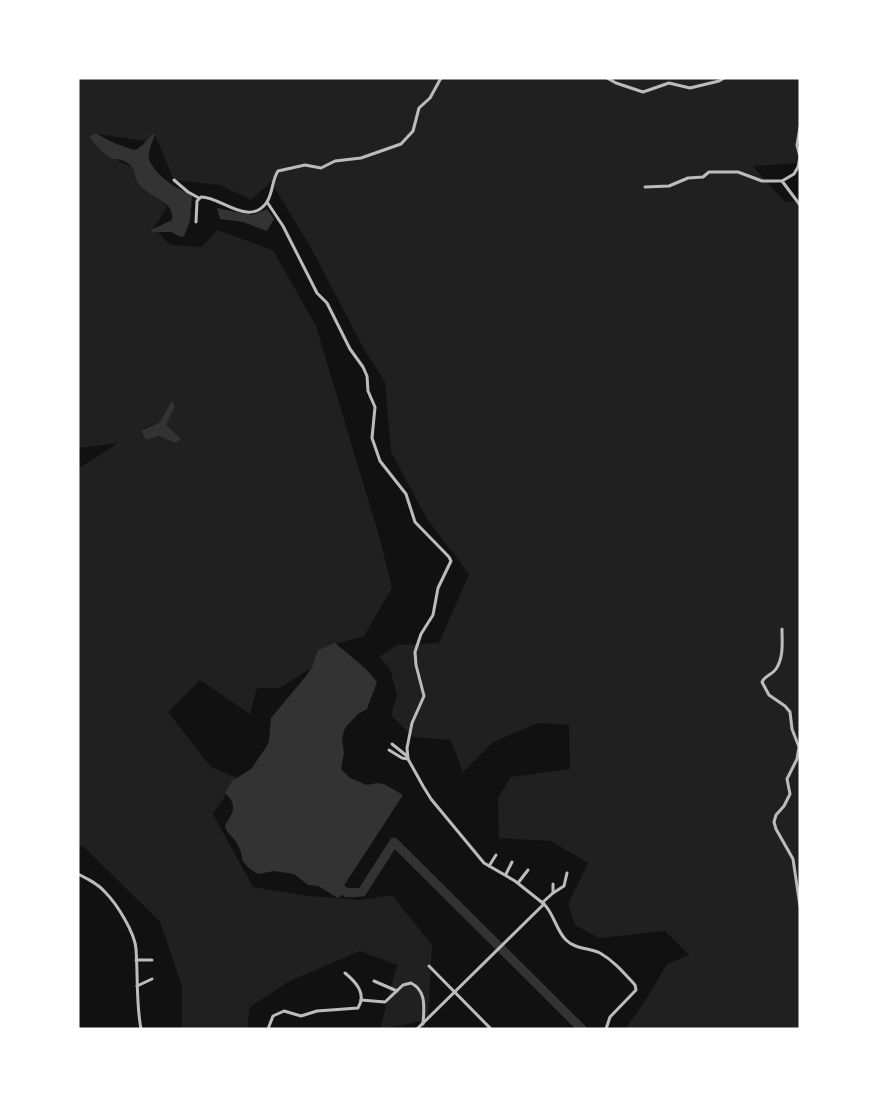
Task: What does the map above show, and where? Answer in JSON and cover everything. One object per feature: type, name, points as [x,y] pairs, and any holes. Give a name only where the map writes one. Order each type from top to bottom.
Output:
[{"type":"street","points":[[174,180],[199,198],[211,198],[224,206],[247,212],[257,210],[267,202],[279,171],[305,165],[321,168],[335,160],[361,158],[400,144],[413,131],[419,108],[430,98],[441,78]]},
{"type":"street","points":[[607,78],[643,93],[669,83],[690,88],[724,78]]},
{"type":"street","points":[[645,187],[669,186],[688,178],[703,177],[709,172],[738,172],[762,181],[782,181],[794,174],[798,167],[800,157],[797,145],[800,127]]},
{"type":"street","points":[[782,181],[800,205]]},
{"type":"street","points":[[196,222],[199,198]]},
{"type":"street","points":[[267,202],[283,226],[317,294],[327,303],[347,344],[367,376],[368,391],[375,407],[372,438],[380,461],[406,494],[415,522],[451,561],[438,588],[433,615],[416,646],[416,665],[424,696],[412,723],[408,757]]},
{"type":"street","points":[[782,629],[782,653],[775,671],[765,677],[762,682],[769,695],[790,712],[792,729],[799,747],[797,759],[787,778],[790,794],[774,822],[793,859],[800,906]]},
{"type":"street","points":[[392,744],[408,757],[431,799],[484,863],[518,883],[548,908],[565,939],[574,945],[596,951],[607,957],[635,984],[636,990],[610,1017],[606,1029]]},
{"type":"street","points":[[388,750],[402,758],[408,757]]},
{"type":"street","points":[[489,866],[496,855]]},
{"type":"street","points":[[505,874],[512,862]]},
{"type":"street","points":[[518,883],[528,870]]},
{"type":"street","points":[[417,1029],[501,948],[553,893],[564,886],[567,873]]},
{"type":"street","points":[[78,874],[93,882],[109,896],[130,930],[136,947],[141,1029]]},
{"type":"street","points":[[553,884],[553,893]]},
{"type":"street","points":[[136,960],[152,960]]},
{"type":"street","points":[[429,966],[491,1029]]},
{"type":"street","points":[[268,1029],[273,1016],[284,1011],[301,1016],[317,1011],[358,1008],[361,1000],[357,984],[345,973]]},
{"type":"street","points":[[137,986],[152,979]]},
{"type":"street","points":[[374,981],[397,991]]},
{"type":"street","points":[[361,1000],[385,1002],[406,983],[411,983],[418,987],[423,998],[423,1024]]},
{"type":"shaded area","points":[[78,78],[800,78],[800,163],[753,166],[785,202],[800,201],[800,1029],[625,1029],[644,1003],[667,964],[689,955],[665,931],[599,938],[575,925],[568,904],[588,863],[551,841],[499,838],[498,798],[511,777],[570,769],[569,725],[539,723],[493,742],[463,772],[451,740],[413,737],[391,715],[397,695],[390,669],[379,657],[397,645],[439,643],[469,574],[427,519],[391,452],[385,382],[365,351],[311,248],[271,182],[251,200],[220,185],[174,180],[155,135],[145,141],[98,134],[104,154],[132,167],[167,207],[154,228],[170,245],[202,247],[217,230],[273,250],[316,326],[380,539],[392,588],[364,636],[322,648],[312,667],[280,688],[257,688],[250,714],[200,680],[168,712],[211,767],[237,778],[213,814],[253,887],[309,896],[360,900],[392,895],[432,945],[428,1020],[380,1029],[397,965],[360,951],[288,982],[250,1007],[247,1029],[182,1029],[182,986],[160,922],[84,847],[78,845],[78,469],[118,443],[78,448]],"holes":[[[172,400],[175,406],[166,425],[179,437],[171,442],[165,437],[143,436],[141,432],[147,427],[160,422]]]},
{"type":"shaded area","points":[[92,134],[134,150],[153,134],[155,135],[149,152],[152,165],[168,182],[192,196],[190,221],[184,236],[151,230],[172,220],[170,208],[142,188],[128,163],[112,159],[104,154],[90,138]]},
{"type":"shaded area","points":[[217,208],[252,215],[267,209],[274,219],[267,231],[243,222],[220,219]]},
{"type":"shaded area","points":[[172,400],[175,406],[166,425],[180,440],[175,443],[159,436],[146,440],[141,431],[160,422]]},
{"type":"shaded area","points":[[335,643],[365,668],[377,682],[367,709],[358,714],[345,728],[342,738],[344,753],[341,769],[350,778],[367,785],[384,784],[403,795],[343,887],[344,893],[338,898],[318,886],[308,885],[294,874],[274,871],[258,874],[246,865],[239,848],[225,826],[233,810],[232,802],[225,793],[232,781],[251,769],[267,746],[271,718],[306,676],[318,650]]},
{"type":"waterway","points":[[334,884],[347,893],[362,892],[394,842],[582,1029]]}]
